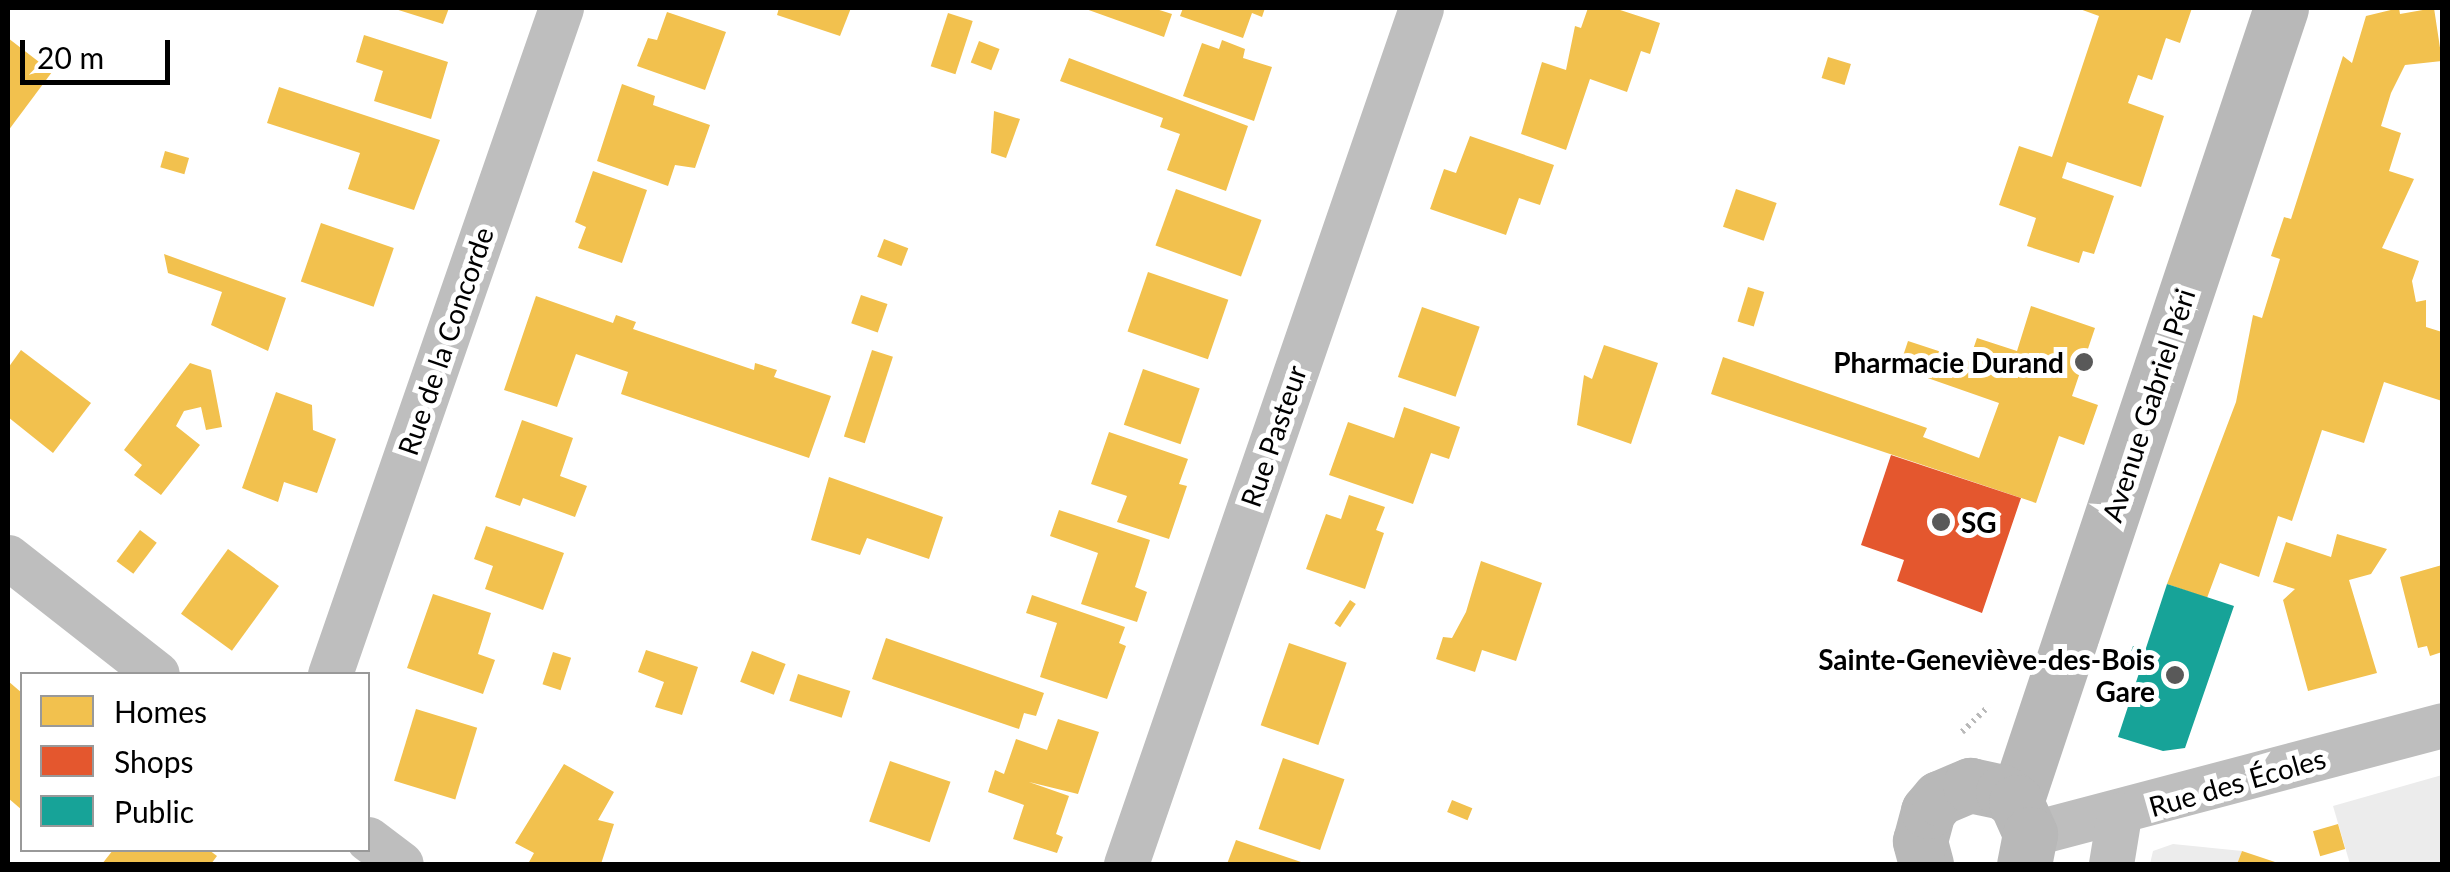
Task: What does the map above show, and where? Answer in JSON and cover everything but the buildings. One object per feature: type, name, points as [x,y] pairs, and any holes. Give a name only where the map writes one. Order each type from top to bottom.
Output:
[{"type":"street","name":"Rue de la Concorde","points":[[331,672],[561,8]]},
{"type":"street","name":"Rue Pasteur","points":[[1126,864],[1421,8]]},
{"type":"street","name":"Avenue Gabriel Péri","points":[[2023,834],[2281,8]]},
{"type":"street","points":[[8,558],[154,672]]},
{"type":"street","name":"Rue des Écoles","points":[[2023,834],[2119,816],[2442,725]]},
{"type":"street","points":[[1926,864],[1922,825],[1939,798],[1970,784],[2003,792],[2023,834]]},
{"type":"street","points":[[2111,864],[2119,816]]},
{"type":"street","points":[[370,840],[401,864]]},
{"type":"shaded area","points":[[2442,775],[2442,864],[2350,864],[2333,806]]},
{"type":"shaded area","points":[[2173,844],[2242,851],[2237,864],[2150,864],[2153,851]]},
{"type":"place","name":"Pharmacie Durand","points":[[2084,362]]},
{"type":"place","name":"SG","points":[[1941,522]]},
{"type":"place","name":"Sainte-Geneviève-des-Bois Gare","points":[[2175,675]]}]
